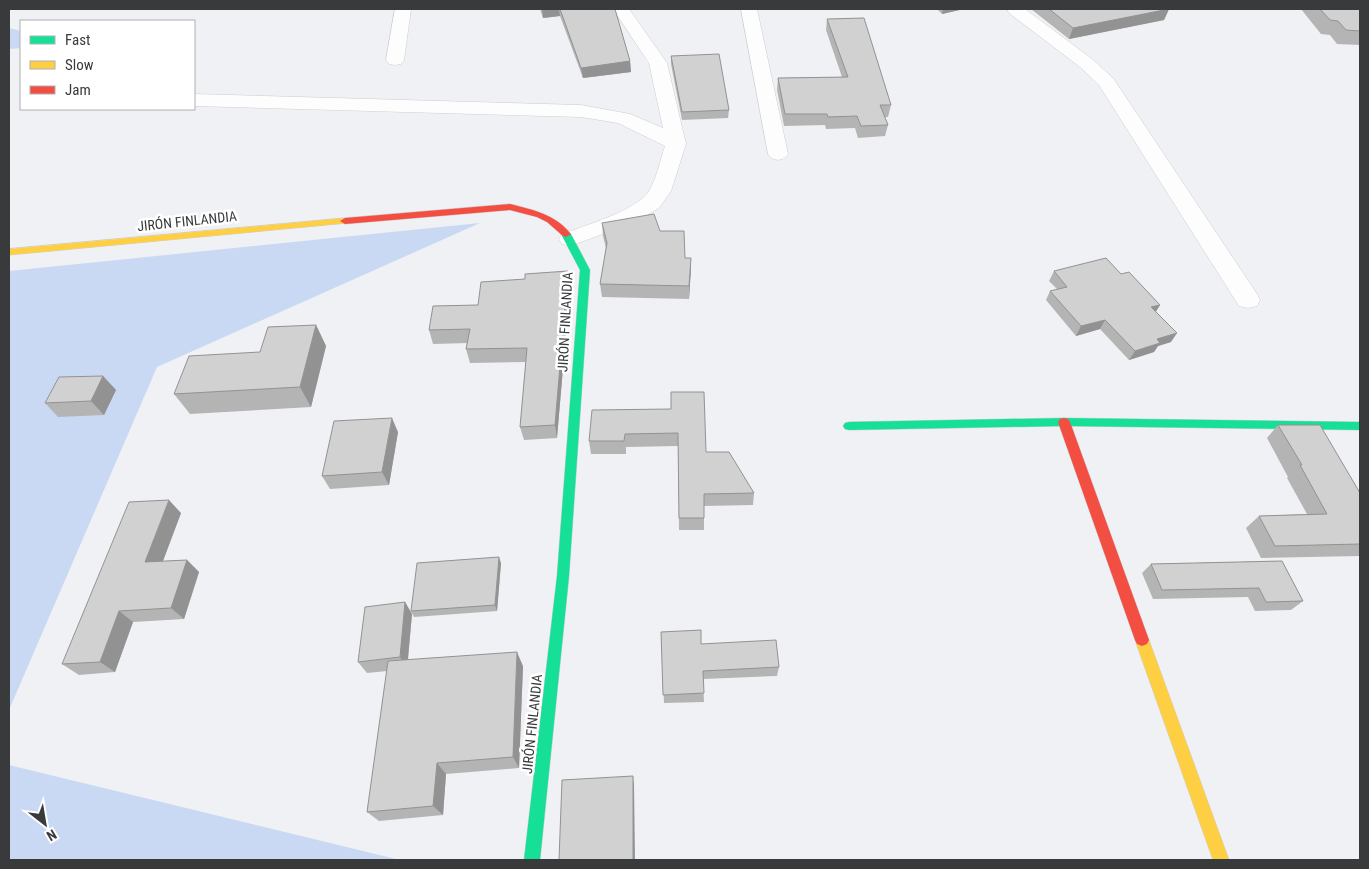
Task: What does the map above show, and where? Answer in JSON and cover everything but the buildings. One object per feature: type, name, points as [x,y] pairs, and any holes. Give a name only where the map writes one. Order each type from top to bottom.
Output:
[{"type":"street","points":[[395,60],[403,9]]},
{"type":"street","points":[[570,239],[624,218],[651,203],[660,191],[676,144],[658,64],[621,9]]},
{"type":"street","points":[[749,9],[778,154]]},
{"type":"street","points":[[1015,9],[1086,63],[1106,82],[1248,300]]},
{"type":"street","points":[[195,100],[581,111],[623,118],[651,130],[676,144]]},
{"type":"street","name":"JIRÓN FINLANDIA","points":[[9,252],[510,207],[532,212],[558,224],[570,239],[585,270],[563,576],[532,860]]},
{"type":"street","points":[[1064,422],[1221,860]]},
{"type":"street","points":[[849,426],[1064,422],[1360,426]]},
{"type":"street","points":[[1316,425],[1331,450]]},
{"type":"shaded area","points":[[9,28],[20,31],[20,48],[9,49]]},
{"type":"shaded area","points":[[480,223],[157,367],[9,710],[9,271]]},
{"type":"shaded area","points":[[9,765],[400,860],[9,860]]},
{"type":"traffic: fast","points":[[532,860],[563,576],[585,270],[566,234]]},
{"type":"traffic: fast","points":[[849,426],[1064,422],[1360,426]]},
{"type":"traffic: slow","points":[[9,252],[345,221]]},
{"type":"traffic: slow","points":[[1142,640],[1221,860]]},
{"type":"traffic: jam","points":[[345,221],[510,207],[540,215],[550,220],[566,234]]},
{"type":"traffic: jam","points":[[1064,422],[1142,640]]}]
